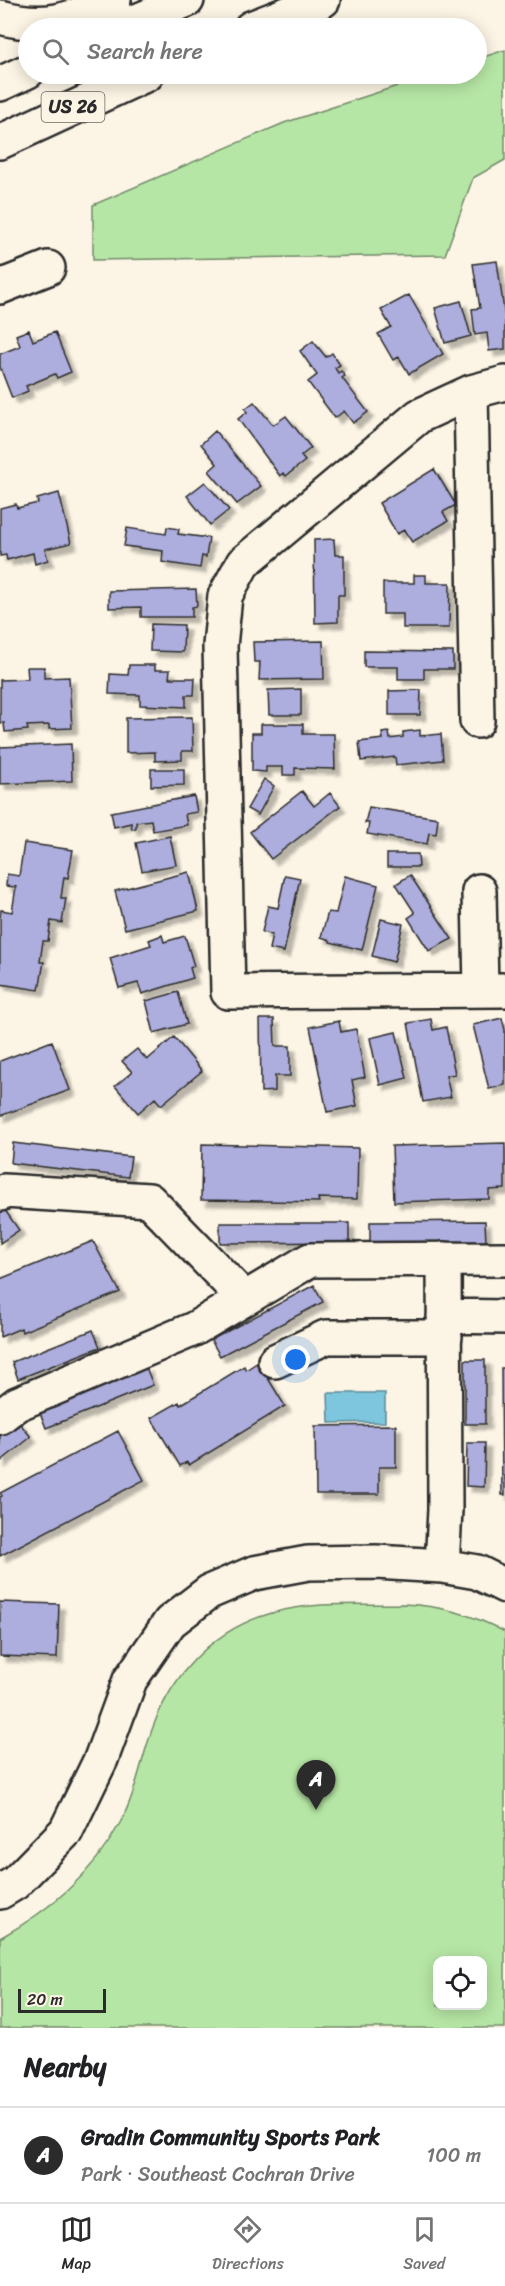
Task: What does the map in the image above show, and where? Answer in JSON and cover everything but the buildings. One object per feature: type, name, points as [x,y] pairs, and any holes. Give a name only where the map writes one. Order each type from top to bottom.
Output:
[{"type":"main road","points":[[67,18],[114,0]]},
{"type":"main road","points":[[144,18],[187,0]]},
{"type":"main road","points":[[276,18],[322,0]]},
{"type":"main road","points":[[0,17],[18,22]]},
{"type":"main road","name":"US 26","points":[[0,84],[18,76]]},
{"type":"main road","name":"US 26","points":[[0,142],[125,84]]},
{"type":"main road","points":[[0,287],[48,268]]},
{"type":"main road","points":[[479,891],[493,990],[228,992],[220,646],[225,596],[243,563],[419,416],[471,392],[505,383]]},
{"type":"main road","points":[[471,392],[477,720]]},
{"type":"main road","points":[[0,1194],[4,1191],[149,1200],[244,1298]]},
{"type":"main road","points":[[442,1566],[445,1510],[444,1259]]},
{"type":"main road","points":[[0,1417],[17,1404],[194,1329],[310,1260],[505,1259]]},
{"type":"main road","points":[[275,1361],[326,1337],[444,1327],[505,1317]]},
{"type":"main road","points":[[0,1892],[15,1883],[66,1831],[101,1759],[130,1680],[170,1622],[209,1592],[254,1573],[308,1563],[376,1562],[442,1566],[477,1572],[505,1586]]},
{"type":"green space","points":[[505,50],[505,160],[473,178],[445,255],[93,260],[93,205],[284,123],[403,84],[487,84],[487,56]]},
{"type":"green space","points":[[354,1604],[404,1604],[444,1609],[481,1620],[505,1632],[505,2028],[0,2028],[0,1938],[36,1916],[68,1890],[109,1842],[129,1803],[148,1742],[166,1698],[193,1661],[210,1645],[249,1621],[288,1609]]},
{"type":"water","points":[[328,1393],[385,1393],[385,1422],[329,1423]]},
{"type":"place","name":"Gradin Community Sports Park","points":[[316,1810]]}]
